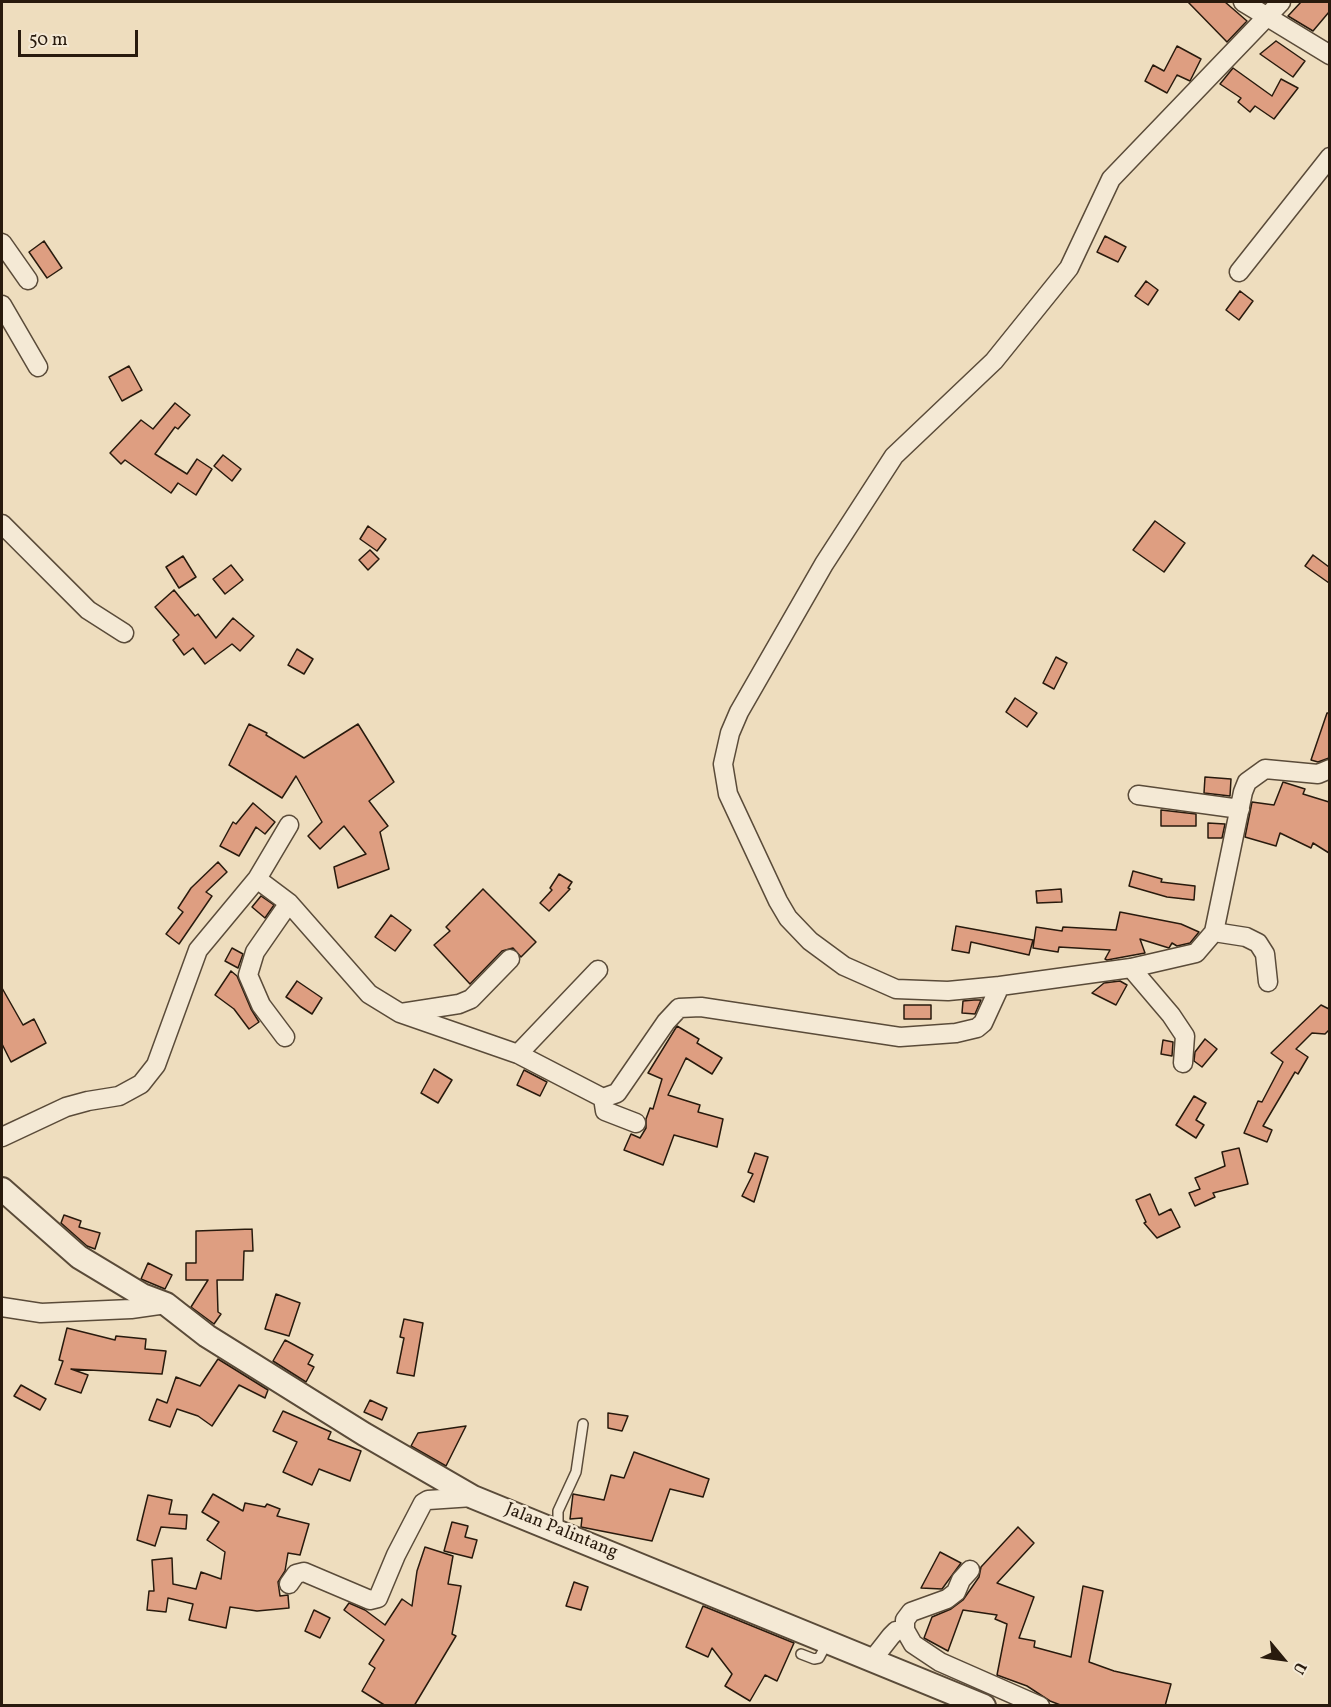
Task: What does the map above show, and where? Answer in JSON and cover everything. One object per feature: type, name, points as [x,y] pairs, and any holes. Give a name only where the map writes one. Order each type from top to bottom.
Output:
[{"type":"street","points":[[1243,2],[1329,55]]},
{"type":"street","points":[[1281,2],[1111,179],[1069,268],[994,361],[894,456],[824,564],[739,712],[730,733],[723,764],[728,794],[778,901],[788,918],[810,941],[843,966],[896,989],[948,991],[1131,968],[1196,952],[1214,932],[1247,782],[1256,773],[1265,769],[1327,775]]},
{"type":"street","points":[[1239,272],[1329,157]]},
{"type":"street","points":[[2,243],[28,280]]},
{"type":"street","points":[[2,305],[38,367]]},
{"type":"street","points":[[2,524],[88,610],[124,633]]},
{"type":"street","points":[[1138,795],[1240,809]]},
{"type":"street","points":[[2,1137],[66,1107],[119,1096],[141,1084],[156,1065],[198,950],[257,879],[289,825]]},
{"type":"street","points":[[257,879],[289,903],[369,994],[400,1013],[518,1054],[603,1098],[616,1093],[666,1022],[679,1008],[700,1007],[900,1038],[956,1033],[978,1028],[987,1016],[1000,986]]},
{"type":"street","points":[[285,1037],[261,1005],[248,975],[255,952],[289,903]]},
{"type":"street","points":[[1214,932],[1246,937],[1258,943],[1265,954],[1268,982]]},
{"type":"street","points":[[400,1013],[459,1004],[471,999],[510,959]]},
{"type":"street","points":[[1131,968],[1185,1036],[1183,1063]]},
{"type":"street","points":[[518,1054],[598,970]]},
{"type":"street","points":[[603,1098],[605,1111],[636,1122]]},
{"type":"street","name":"Jalan Palintang","points":[[2,1189],[79,1257],[142,1295],[166,1304],[207,1336],[364,1434],[473,1497],[873,1659],[960,1683],[984,1706]]},
{"type":"street","points":[[2,1306],[41,1313],[131,1310],[166,1304]]},
{"type":"street","points":[[289,1584],[296,1574],[304,1572],[370,1600],[378,1598],[396,1555],[423,1503],[428,1500],[473,1497]]},
{"type":"street","points":[[970,1570],[961,1580],[956,1592],[947,1599],[908,1615],[905,1630],[914,1644],[960,1683],[1040,1706]]},
{"type":"street","points":[[873,1659],[896,1631],[905,1630]]},
{"type":"lane","points":[[558,1531],[558,1511],[576,1472],[584,1424]]},
{"type":"lane","points":[[801,1654],[819,1659],[829,1641]]},
{"type":"building","points":[[1188,2],[1225,2],[1247,21],[1227,42]]},
{"type":"building","points":[[1301,2],[1329,2],[1329,12],[1313,31],[1288,16]]},
{"type":"building","points":[[1276,41],[1305,61],[1293,77],[1260,54]]},
{"type":"building","points":[[1177,46],[1201,59],[1190,81],[1177,75],[1167,93],[1145,81],[1153,65],[1164,71]]},
{"type":"building","points":[[1233,68],[1272,96],[1281,79],[1298,88],[1274,119],[1255,106],[1250,112],[1238,102],[1241,98],[1220,84]]},
{"type":"building","points":[[1105,236],[1126,247],[1118,262],[1097,252]]},
{"type":"building","points":[[44,241],[62,268],[47,278],[29,252]]},
{"type":"building","points":[[1146,281],[1158,290],[1148,305],[1135,296]]},
{"type":"building","points":[[1240,291],[1253,301],[1239,320],[1226,310]]},
{"type":"building","points":[[129,366],[142,390],[122,401],[109,377]]},
{"type":"building","points":[[175,403],[190,415],[178,429],[175,427],[155,454],[187,474],[197,459],[212,469],[196,495],[178,483],[171,493],[125,460],[121,464],[110,453],[141,420],[153,429]]},
{"type":"building","points":[[223,455],[241,469],[232,481],[214,466]]},
{"type":"building","points":[[1155,521],[1185,543],[1164,572],[1133,550]]},
{"type":"building","points":[[368,526],[386,539],[377,551],[360,539]]},
{"type":"building","points":[[370,550],[379,559],[368,570],[359,560]]},
{"type":"building","points":[[1313,555],[1329,567],[1329,583],[1305,566]]},
{"type":"building","points":[[183,556],[196,577],[179,588],[166,567]]},
{"type":"building","points":[[231,565],[243,580],[225,594],[213,579]]},
{"type":"building","points":[[174,590],[195,616],[198,614],[216,638],[233,618],[254,636],[240,651],[232,644],[205,664],[193,648],[184,655],[173,640],[179,635],[155,607]]},
{"type":"building","points":[[297,649],[313,659],[304,674],[288,665]]},
{"type":"building","points":[[1056,657],[1067,663],[1054,689],[1043,683]]},
{"type":"building","points":[[1015,698],[1037,713],[1027,727],[1006,712]]},
{"type":"building","points":[[1327,713],[1329,713],[1329,758],[1318,762],[1311,760]]},
{"type":"building","points":[[249,724],[267,733],[266,735],[304,758],[358,724],[394,782],[369,801],[388,826],[380,832],[389,869],[338,888],[334,867],[366,854],[344,826],[320,849],[308,836],[322,822],[296,776],[282,798],[229,765]]},
{"type":"building","points":[[1205,777],[1231,779],[1230,796],[1204,793]]},
{"type":"building","points":[[1283,782],[1305,789],[1303,794],[1329,802],[1329,853],[1313,843],[1311,848],[1280,833],[1276,846],[1245,837],[1252,802],[1274,805]]},
{"type":"building","points":[[253,803],[275,822],[265,834],[256,827],[239,856],[220,846],[233,822],[236,824]]},
{"type":"building","points":[[1161,810],[1196,814],[1196,826],[1161,826]]},
{"type":"building","points":[[1208,823],[1225,824],[1222,838],[1208,838]]},
{"type":"building","points":[[218,862],[227,872],[206,892],[212,896],[179,944],[166,934],[183,912],[178,908],[191,888]]},
{"type":"building","points":[[1133,871],[1162,879],[1161,882],[1195,886],[1194,900],[1167,897],[1129,886]]},
{"type":"building","points":[[559,874],[572,882],[568,888],[570,889],[549,911],[540,903],[552,890],[550,888]]},
{"type":"building","points":[[483,889],[536,942],[521,957],[513,948],[502,951],[470,984],[434,945],[450,931],[446,927]]},
{"type":"building","points":[[1061,889],[1062,902],[1037,903],[1036,891]]},
{"type":"building","points":[[261,896],[274,905],[265,918],[252,907]]},
{"type":"building","points":[[1120,912],[1181,924],[1199,932],[1190,943],[1177,946],[1172,943],[1169,948],[1140,939],[1145,953],[1107,960],[1105,959],[1110,950],[1059,947],[1058,952],[1033,948],[1036,927],[1062,931],[1063,927],[1116,930]]},
{"type":"building","points":[[391,915],[411,930],[395,951],[375,937]]},
{"type":"building","points":[[956,926],[1033,940],[1029,955],[971,942],[969,953],[952,950]]},
{"type":"building","points":[[232,948],[243,954],[238,968],[225,961]]},
{"type":"building","points":[[231,971],[237,976],[259,1022],[249,1029],[234,1009],[215,995]]},
{"type":"building","points":[[297,981],[322,998],[312,1014],[286,997]]},
{"type":"building","points":[[1120,981],[1127,985],[1116,1005],[1092,993],[1104,983]]},
{"type":"building","points":[[2,988],[23,1025],[34,1019],[46,1043],[11,1062],[2,1044]]},
{"type":"building","points":[[981,1000],[975,1014],[962,1013],[963,1001]]},
{"type":"building","points":[[904,1005],[931,1005],[931,1019],[904,1019]]},
{"type":"building","points":[[1321,1005],[1329,1009],[1329,1030],[1325,1034],[1312,1033],[1296,1049],[1308,1057],[1298,1074],[1295,1072],[1263,1126],[1272,1130],[1267,1142],[1244,1133],[1258,1101],[1262,1102],[1283,1062],[1271,1053]]},
{"type":"building","points":[[677,1026],[699,1039],[697,1043],[722,1058],[712,1074],[686,1058],[668,1095],[700,1105],[698,1112],[723,1119],[717,1147],[674,1135],[663,1165],[624,1150],[631,1134],[640,1138],[646,1128],[646,1119],[650,1108],[653,1109],[662,1079],[648,1073]]},
{"type":"building","points":[[1205,1039],[1217,1049],[1202,1067],[1194,1061],[1195,1052]]},
{"type":"building","points":[[1163,1040],[1173,1042],[1172,1056],[1161,1054]]},
{"type":"building","points":[[434,1069],[452,1080],[438,1103],[421,1093]]},
{"type":"building","points":[[524,1070],[547,1082],[540,1096],[517,1085]]},
{"type":"building","points":[[1194,1096],[1206,1103],[1196,1120],[1204,1125],[1196,1138],[1176,1125]]},
{"type":"building","points":[[1239,1148],[1248,1184],[1213,1193],[1215,1197],[1195,1206],[1189,1193],[1200,1189],[1195,1178],[1225,1166],[1222,1152]]},
{"type":"building","points":[[755,1153],[768,1157],[754,1202],[742,1196],[753,1174],[748,1172]]},
{"type":"building","points":[[1150,1194],[1159,1215],[1171,1209],[1180,1227],[1157,1238],[1144,1223],[1146,1222],[1136,1200]]},
{"type":"building","points":[[64,1215],[81,1221],[79,1227],[100,1233],[95,1249],[87,1246],[61,1223]]},
{"type":"building","points":[[252,1229],[253,1251],[244,1251],[243,1280],[217,1280],[218,1312],[221,1314],[214,1324],[191,1307],[208,1280],[186,1280],[186,1263],[196,1263],[196,1231]]},
{"type":"building","points":[[148,1263],[172,1275],[165,1289],[141,1279]]},
{"type":"building","points":[[276,1294],[300,1303],[289,1336],[265,1329]]},
{"type":"building","points":[[404,1319],[423,1323],[414,1376],[397,1373],[404,1338],[400,1337]]},
{"type":"building","points":[[67,1328],[115,1340],[116,1336],[146,1339],[145,1349],[166,1351],[162,1374],[71,1369],[88,1375],[81,1393],[55,1384],[63,1361],[59,1360]]},
{"type":"building","points":[[285,1340],[313,1355],[308,1364],[314,1367],[306,1382],[273,1361]]},
{"type":"building","points":[[218,1359],[268,1390],[265,1398],[239,1385],[212,1426],[198,1416],[177,1409],[170,1427],[149,1420],[157,1399],[167,1403],[176,1377],[200,1386]]},
{"type":"building","points":[[21,1385],[46,1399],[40,1410],[14,1396]]},
{"type":"building","points":[[370,1400],[387,1408],[382,1420],[364,1412]]},
{"type":"building","points":[[283,1411],[331,1432],[328,1439],[361,1451],[350,1481],[319,1469],[312,1485],[283,1472],[297,1442],[273,1431]]},
{"type":"building","points":[[608,1413],[628,1416],[622,1431],[608,1428]]},
{"type":"building","points":[[466,1426],[446,1466],[411,1446],[418,1433]]},
{"type":"building","points":[[634,1452],[709,1479],[703,1497],[670,1489],[652,1541],[581,1527],[582,1518],[570,1519],[573,1494],[604,1500],[611,1475],[624,1478]]},
{"type":"building","points":[[213,1494],[243,1511],[245,1503],[265,1507],[267,1504],[280,1509],[277,1516],[309,1524],[300,1555],[288,1553],[285,1571],[278,1582],[280,1596],[288,1595],[289,1608],[257,1611],[230,1607],[226,1628],[189,1620],[193,1604],[168,1598],[166,1612],[147,1610],[149,1591],[154,1591],[152,1560],[172,1558],[173,1584],[196,1589],[201,1572],[221,1579],[225,1552],[207,1540],[219,1522],[202,1512]]},
{"type":"building","points":[[148,1495],[172,1500],[169,1514],[187,1515],[186,1529],[161,1527],[155,1546],[137,1540]]},
{"type":"building","points":[[452,1522],[468,1526],[465,1537],[477,1540],[472,1558],[444,1551]]},
{"type":"building","points":[[1018,1527],[1034,1543],[997,1583],[1034,1597],[1019,1638],[1035,1641],[1034,1647],[1071,1657],[1083,1586],[1103,1591],[1089,1662],[1114,1671],[1171,1684],[1165,1706],[1063,1706],[1050,1701],[1027,1686],[997,1675],[1007,1624],[995,1619],[997,1615],[963,1610],[948,1651],[924,1638],[932,1617],[951,1609],[963,1600],[979,1577],[981,1567]]},
{"type":"building","points":[[425,1547],[453,1556],[448,1584],[461,1586],[452,1634],[456,1636],[414,1706],[386,1706],[362,1691],[375,1668],[369,1664],[384,1640],[344,1610],[349,1603],[365,1610],[385,1625],[402,1599],[412,1606],[417,1571]]},
{"type":"building","points":[[940,1552],[961,1563],[942,1589],[921,1588]]},
{"type":"building","points":[[574,1582],[588,1587],[581,1610],[566,1606]]},
{"type":"building","points":[[703,1606],[794,1643],[777,1681],[765,1675],[750,1701],[725,1686],[732,1674],[712,1648],[708,1657],[686,1647]]},
{"type":"building","points":[[314,1610],[330,1618],[320,1638],[305,1631]]}]
